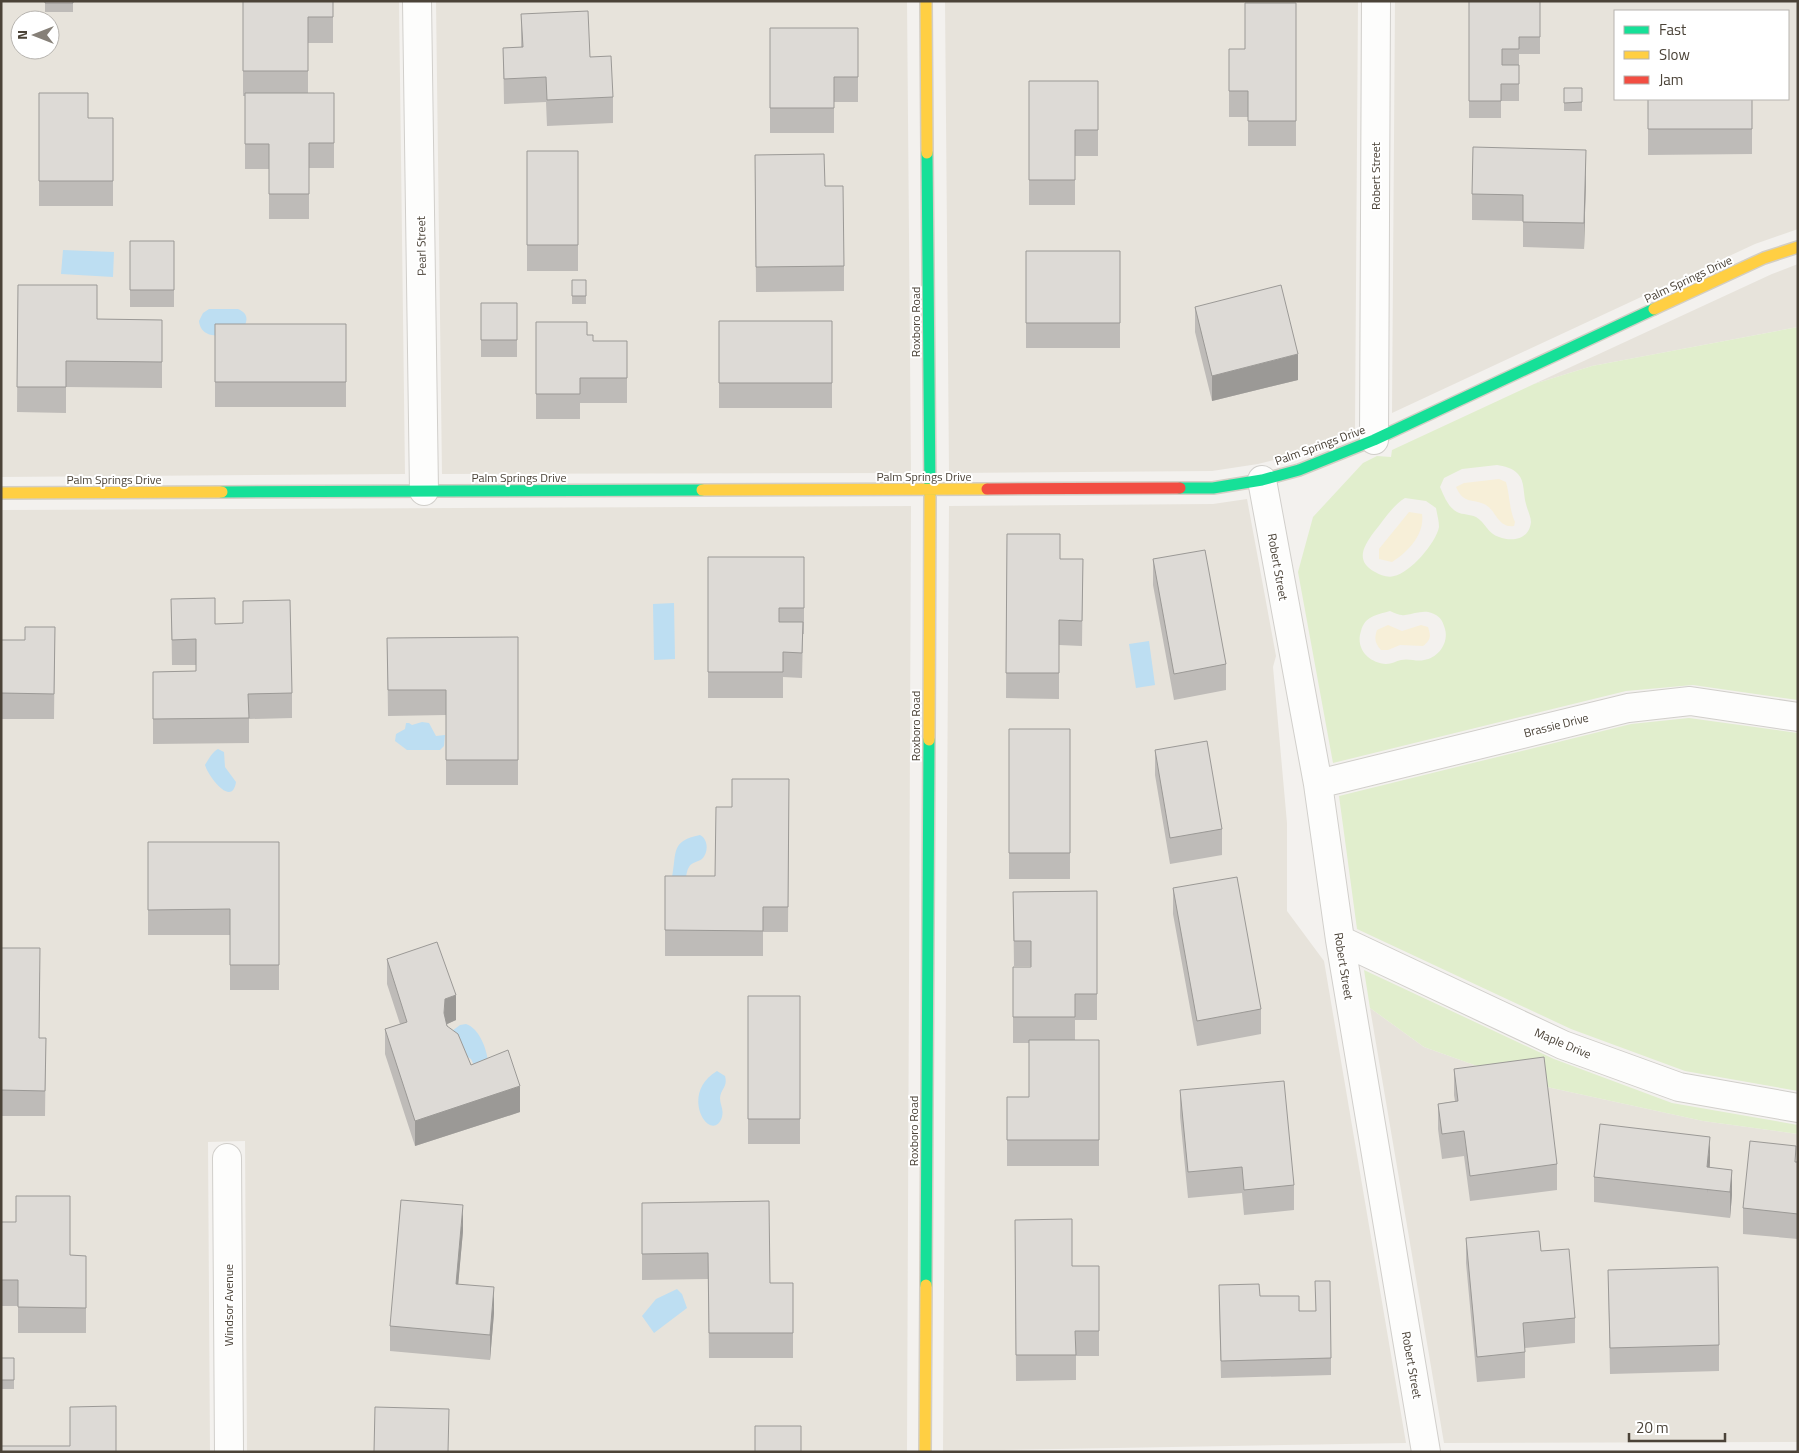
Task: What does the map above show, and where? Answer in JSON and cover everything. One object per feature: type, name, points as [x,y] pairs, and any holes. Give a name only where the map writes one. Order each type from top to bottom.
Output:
[{"type":"street","name":"Pearl Street","points":[[418,1],[424,491]]},
{"type":"street","name":"Roxboro Road","points":[[925,1452],[930,489],[926,1]]},
{"type":"street","name":"Robert Street","points":[[1374,440],[1376,1]]},
{"type":"street","name":"Palm Springs Drive","points":[[1,493],[1213,488],[1262,480],[1299,470],[1374,440],[1764,258],[1798,247]]},
{"type":"street","name":"Robert Street","points":[[1262,480],[1318,784],[1340,940],[1426,1452]]},
{"type":"street","name":"Brassie Drive","points":[[1318,784],[1628,708],[1690,702],[1798,716]]},
{"type":"street","name":"Maple Drive","points":[[1340,940],[1563,1045],[1679,1088],[1798,1108]]},
{"type":"street","name":"Windsor Avenue","points":[[226,1158],[229,1452]]},
{"type":"shaded area","points":[[1,1],[399,1],[405,474],[1,477]]},
{"type":"shaded area","points":[[436,1],[907,1],[911,473],[442,474]]},
{"type":"shaded area","points":[[945,1],[1358,1],[1355,430],[1293,455],[1258,464],[1212,471],[949,473]]},
{"type":"shaded area","points":[[1395,1],[1798,1],[1798,229],[1755,244],[1392,413]]},
{"type":"shaded area","points":[[1798,264],[1798,327],[1592,366],[1534,384],[1772,274]]},
{"type":"shaded area","points":[[1247,499],[1276,656],[1273,667],[1287,823],[1287,911],[1324,961],[1406,1443],[943,1451],[949,506],[1213,504]]},
{"type":"shaded area","points":[[911,506],[907,1452],[247,1452],[245,1141],[208,1142],[210,1452],[1,1452],[1,510]]},
{"type":"shaded area","points":[[1370,1008],[1424,1047],[1519,1081],[1703,1121],[1798,1134],[1798,1442],[1444,1443]]},
{"type":"green space","points":[[1798,327],[1798,700],[1693,685],[1626,691],[1333,763],[1298,572],[1313,517],[1363,463],[1377,456],[1391,457],[1392,450],[1534,384],[1592,366]],"holes":[[[1497,465],[1514,470],[1522,480],[1531,522],[1527,533],[1519,538],[1504,539],[1489,531],[1476,517],[1457,512],[1449,504],[1440,487],[1444,478],[1462,469]],[[1405,498],[1426,501],[1436,508],[1439,527],[1428,549],[1407,569],[1392,577],[1382,575],[1369,568],[1365,563],[1363,554],[1364,548],[1374,532],[1400,501]],[[1390,611],[1403,615],[1420,612],[1436,615],[1440,618],[1445,629],[1444,644],[1438,653],[1429,659],[1399,660],[1390,664],[1374,661],[1365,654],[1360,644],[1360,638],[1365,622],[1376,615]]]},
{"type":"green space","points":[[1689,718],[1798,733],[1798,1091],[1685,1071],[1571,1029],[1357,929],[1339,796],[1631,724]]},
{"type":"green space","points":[[1364,970],[1554,1059],[1672,1103],[1798,1125],[1798,1134],[1703,1121],[1519,1081],[1424,1047],[1370,1008]]},
{"type":"sand","points":[[1499,479],[1506,482],[1515,522],[1514,526],[1504,525],[1490,508],[1481,503],[1466,499],[1459,493],[1456,487],[1464,483]]},
{"type":"sand","points":[[1409,512],[1422,514],[1421,529],[1414,542],[1392,562],[1379,559],[1379,549]]},
{"type":"sand","points":[[1388,625],[1402,631],[1421,625],[1428,627],[1430,638],[1423,646],[1400,645],[1388,650],[1381,650],[1377,645],[1376,633],[1377,630]]},
{"type":"water","points":[[63,250],[114,252],[113,277],[61,274]]},
{"type":"water","points":[[209,309],[238,309],[242,311],[246,317],[244,327],[239,334],[221,336],[204,332],[199,321],[203,313]]},
{"type":"water","points":[[674,603],[675,659],[654,660],[653,604]]},
{"type":"water","points":[[1149,641],[1155,685],[1136,688],[1129,644]]},
{"type":"water","points":[[422,722],[429,723],[436,736],[445,735],[444,746],[440,750],[407,750],[395,741],[396,734],[405,729],[406,723],[412,725]]},
{"type":"water","points":[[218,749],[224,752],[225,767],[236,782],[234,789],[230,792],[225,791],[215,782],[205,765],[212,754]]},
{"type":"water","points":[[700,835],[705,839],[707,849],[702,859],[690,865],[686,879],[672,877],[675,855],[679,845],[690,838]]},
{"type":"water","points":[[466,1024],[471,1026],[478,1034],[484,1045],[487,1057],[488,1062],[475,1068],[471,1059],[456,1050],[452,1031],[460,1025]]},
{"type":"water","points":[[717,1071],[725,1076],[726,1080],[720,1098],[722,1117],[717,1124],[711,1125],[705,1122],[698,1104],[700,1092],[705,1081]]},
{"type":"water","points":[[677,1289],[682,1294],[687,1308],[654,1333],[642,1316],[656,1299]]},
{"type":"building","points":[[45,1],[73,1],[73,3],[45,3]]},
{"type":"building","points":[[243,1],[333,1],[333,17],[308,17],[308,71],[243,71]]},
{"type":"building","points":[[1469,1],[1540,1],[1540,37],[1519,37],[1519,49],[1502,49],[1502,65],[1519,65],[1519,84],[1501,84],[1501,101],[1469,101]]},
{"type":"building","points":[[1245,3],[1296,3],[1296,121],[1248,121],[1248,91],[1229,91],[1229,49],[1245,49]]},
{"type":"building","points":[[588,11],[590,57],[611,56],[613,97],[547,100],[546,77],[504,79],[503,48],[523,47],[521,14]]},
{"type":"building","points":[[770,28],[858,28],[858,77],[834,77],[834,108],[770,108]]},
{"type":"building","points":[[1029,81],[1098,81],[1098,130],[1075,130],[1075,180],[1029,180]]},
{"type":"building","points":[[1564,88],[1582,88],[1582,102],[1564,103]]},
{"type":"building","points":[[39,93],[88,93],[88,118],[113,118],[113,181],[39,181]]},
{"type":"building","points":[[245,93],[334,93],[334,143],[309,143],[309,194],[269,194],[269,144],[245,144]]},
{"type":"building","points":[[1648,100],[1752,100],[1752,129],[1648,129]]},
{"type":"building","points":[[1473,147],[1586,150],[1584,223],[1523,222],[1523,195],[1472,194]]},
{"type":"building","points":[[527,151],[578,151],[578,245],[527,245]]},
{"type":"building","points":[[824,154],[825,186],[843,186],[844,266],[756,267],[755,155]]},
{"type":"building","points":[[130,241],[174,241],[174,290],[130,290]]},
{"type":"building","points":[[1026,251],[1120,251],[1120,323],[1026,323]]},
{"type":"building","points":[[572,280],[586,280],[586,296],[572,296]]},
{"type":"building","points":[[18,285],[97,285],[97,319],[162,320],[162,362],[66,361],[66,387],[17,387]]},
{"type":"building","points":[[1281,285],[1298,354],[1212,376],[1195,307]]},
{"type":"building","points":[[481,303],[517,303],[517,340],[481,340]]},
{"type":"building","points":[[719,321],[832,321],[832,383],[719,383]]},
{"type":"building","points":[[536,322],[587,322],[587,335],[593,335],[593,341],[627,341],[627,378],[580,378],[580,394],[536,394]]},
{"type":"building","points":[[215,324],[346,324],[346,382],[215,382]]},
{"type":"building","points":[[1007,534],[1060,534],[1060,559],[1083,559],[1082,621],[1059,620],[1059,673],[1006,673]]},
{"type":"building","points":[[1205,550],[1226,664],[1174,674],[1153,559]]},
{"type":"building","points":[[708,557],[804,557],[804,608],[779,608],[779,622],[803,622],[802,653],[783,652],[783,672],[708,672]]},
{"type":"building","points":[[215,598],[215,624],[243,623],[243,601],[290,600],[292,693],[248,694],[249,718],[153,719],[153,672],[196,671],[196,639],[172,640],[171,599]]},
{"type":"building","points":[[25,627],[55,627],[54,694],[1,693],[1,640],[25,640]]},
{"type":"building","points":[[518,637],[518,760],[446,760],[446,690],[388,690],[387,638]]},
{"type":"building","points":[[1009,729],[1070,729],[1070,853],[1009,853]]},
{"type":"building","points":[[1207,741],[1222,829],[1170,838],[1155,750]]},
{"type":"building","points":[[732,779],[789,779],[788,907],[763,907],[763,931],[665,930],[665,876],[715,876],[716,807],[732,807]]},
{"type":"building","points":[[148,842],[279,842],[279,965],[230,965],[230,909],[148,910]]},
{"type":"building","points":[[1237,877],[1261,1009],[1197,1021],[1173,888]]},
{"type":"building","points":[[1097,891],[1097,994],[1075,994],[1075,1017],[1013,1017],[1013,967],[1031,967],[1031,941],[1014,941],[1013,892]]},
{"type":"building","points":[[437,942],[456,995],[445,999],[444,1013],[447,1026],[458,1034],[471,1065],[508,1050],[520,1086],[415,1121],[385,1029],[407,1022],[387,959]]},
{"type":"building","points":[[1,948],[40,948],[39,1038],[46,1038],[45,1091],[1,1090]]},
{"type":"building","points":[[748,996],[800,996],[800,1119],[748,1119]]},
{"type":"building","points":[[1029,1040],[1099,1040],[1099,1140],[1007,1140],[1007,1097],[1029,1097]]},
{"type":"building","points":[[1544,1057],[1557,1164],[1470,1176],[1464,1131],[1442,1134],[1438,1104],[1458,1101],[1454,1069]]},
{"type":"building","points":[[1284,1081],[1294,1185],[1244,1190],[1242,1167],[1188,1172],[1180,1090]]},
{"type":"building","points":[[1600,1124],[1710,1137],[1707,1167],[1732,1170],[1730,1192],[1594,1177]]},
{"type":"building","points":[[1750,1141],[1796,1146],[1795,1162],[1798,1162],[1798,1214],[1743,1208]]},
{"type":"building","points":[[16,1196],[70,1196],[70,1255],[86,1256],[86,1308],[18,1307],[18,1280],[1,1280],[1,1222],[16,1222]]},
{"type":"building","points":[[401,1200],[463,1205],[456,1284],[494,1287],[490,1335],[390,1326]]},
{"type":"building","points":[[769,1201],[770,1283],[793,1283],[793,1333],[709,1333],[708,1253],[642,1254],[642,1203]]},
{"type":"building","points":[[1072,1219],[1072,1266],[1099,1266],[1099,1331],[1075,1331],[1076,1355],[1016,1355],[1015,1220]]},
{"type":"building","points":[[1539,1231],[1541,1251],[1569,1249],[1575,1318],[1523,1323],[1525,1352],[1477,1357],[1466,1238]]},
{"type":"building","points":[[1718,1267],[1719,1345],[1610,1348],[1608,1270]]},
{"type":"building","points":[[1315,1281],[1330,1281],[1331,1358],[1221,1361],[1219,1285],[1259,1284],[1260,1296],[1299,1296],[1299,1311],[1316,1311]]},
{"type":"building","points":[[1,1358],[14,1358],[14,1380],[1,1380]]},
{"type":"building","points":[[116,1406],[116,1452],[1,1452],[1,1446],[70,1446],[70,1407]]},
{"type":"building","points":[[375,1407],[449,1409],[448,1452],[374,1452]]},
{"type":"building","points":[[755,1426],[801,1426],[801,1452],[755,1452]]},
{"type":"traffic: fast","points":[[927,153],[930,494]]},
{"type":"traffic: fast","points":[[1180,488],[1213,488],[1262,480],[1299,470],[1374,440],[1654,309]]},
{"type":"traffic: fast","points":[[222,492],[702,490]]},
{"type":"traffic: fast","points":[[926,1285],[929,740]]},
{"type":"traffic: slow","points":[[926,1],[927,153]]},
{"type":"traffic: slow","points":[[1654,309],[1764,258],[1798,247]]},
{"type":"traffic: slow","points":[[702,490],[987,489]]},
{"type":"traffic: slow","points":[[1,493],[222,492]]},
{"type":"traffic: slow","points":[[929,740],[930,494]]},
{"type":"traffic: slow","points":[[925,1452],[926,1285]]},
{"type":"traffic: jam","points":[[987,489],[1180,488]]}]
